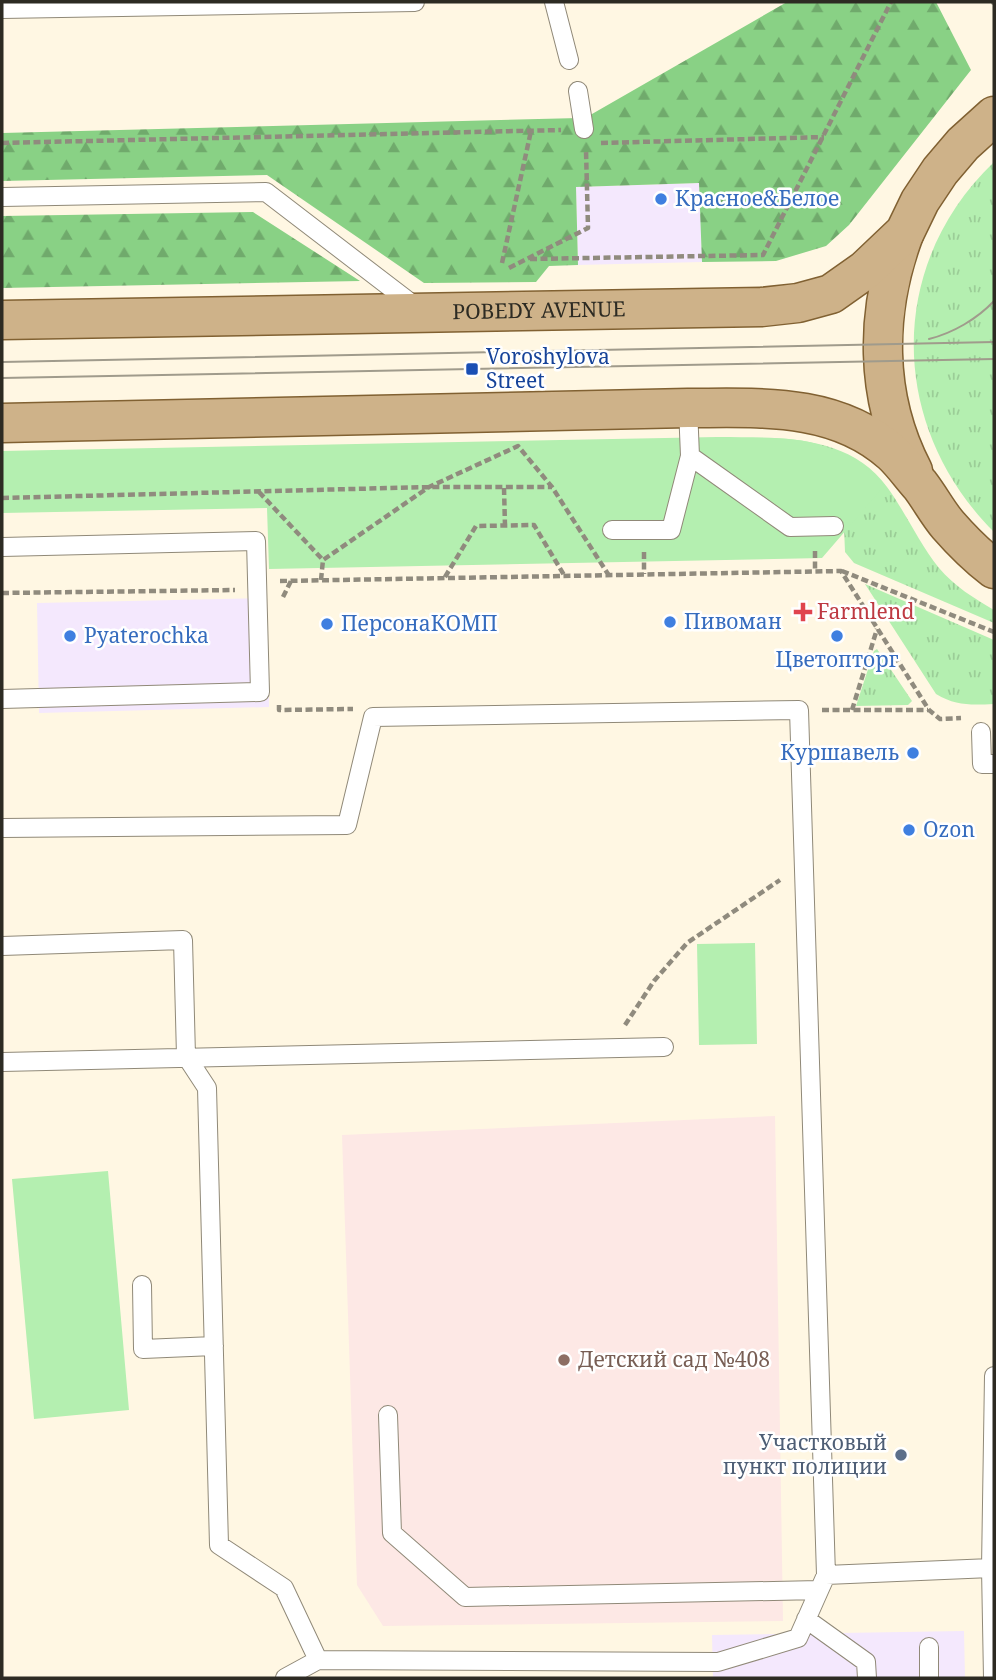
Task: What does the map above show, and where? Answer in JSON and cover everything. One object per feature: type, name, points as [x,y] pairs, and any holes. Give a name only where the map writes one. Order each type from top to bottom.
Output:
[{"type":"main road","name":"POBEDY AVENUE","points":[[2,320],[749,307],[798,303],[831,294],[865,270],[905,232],[920,201],[940,171],[963,144],[994,116]]},
{"type":"main road","points":[[905,232],[884,308],[882,361],[894,423],[906,457],[923,489]]},
{"type":"main road","points":[[2,423],[688,408],[775,408],[811,413],[850,424],[892,453],[923,489],[947,523],[975,554],[994,569]]},
{"type":"lane","points":[[11,7],[415,2]]},
{"type":"lane","points":[[554,2],[569,60]]},
{"type":"lane","points":[[578,91],[585,137]]},
{"type":"lane","points":[[2,197],[266,192],[421,312]]},
{"type":"lane","points":[[612,530],[671,530],[690,456],[688,408]]},
{"type":"lane","points":[[690,456],[790,527],[834,527]]},
{"type":"lane","points":[[2,547],[256,541],[260,692],[2,699]]},
{"type":"lane","points":[[2,828],[347,825],[373,717],[799,710],[823,1583],[798,1638],[718,1670],[317,1660],[285,1678]]},
{"type":"lane","points":[[981,732],[982,764],[994,764]]},
{"type":"lane","points":[[2,946],[183,940],[186,1056],[207,1088],[219,1545],[284,1588],[317,1660]]},
{"type":"lane","points":[[2,1062],[664,1047]]},
{"type":"lane","points":[[142,1285],[143,1349],[214,1346]]},
{"type":"lane","points":[[993,1678],[994,1376]]},
{"type":"lane","points":[[388,1415],[391,1533],[465,1597],[823,1583],[992,1568]]},
{"type":"lane","points":[[807,1619],[866,1662],[867,1678]]},
{"type":"lane","points":[[929,1647],[929,1678]]},
{"type":"path","points":[[527,259],[764,256],[891,2]]},
{"type":"path","points":[[2,143],[531,131],[585,137],[824,137]]},
{"type":"path","points":[[502,263],[531,131]]},
{"type":"path","points":[[509,268],[588,228],[585,137]]},
{"type":"path","points":[[323,560],[429,487],[518,446],[552,487],[608,574]]},
{"type":"path","points":[[2,498],[429,487],[552,487]]},
{"type":"path","points":[[504,488],[505,526]]},
{"type":"path","points":[[259,491],[323,560],[321,580]]},
{"type":"path","points":[[445,577],[476,526],[534,525],[565,576]]},
{"type":"path","points":[[841,571],[929,710],[940,719],[967,718]]},
{"type":"path","points":[[282,581],[841,571],[994,632]]},
{"type":"path","points":[[2,593],[257,590]]},
{"type":"path","points":[[852,710],[878,629]]},
{"type":"path","points":[[609,1049],[654,981],[687,943],[804,864]]},
{"type":"shaded area","points":[[700,183],[702,262],[578,265],[576,187]]},
{"type":"shaded area","points":[[267,598],[269,707],[39,713],[37,603]]},
{"type":"shaded area","name":"Детский сад №408","points":[[775,1116],[783,1621],[383,1626],[357,1585],[342,1135]]},
{"type":"shaded area","points":[[964,1631],[965,1678],[713,1678],[712,1635]]},
{"type":"green space","points":[[787,2],[936,2],[971,70],[849,225],[826,246],[776,261],[702,262],[699,183],[576,187],[578,265],[549,266],[536,282],[424,283],[267,175],[2,181],[2,133],[579,118],[592,114]]},
{"type":"green space","points":[[994,162],[994,532],[959,490],[934,445],[919,396],[914,347],[918,297],[933,249],[958,203]]},
{"type":"green space","points":[[253,212],[360,281],[2,288],[2,216]]},
{"type":"green space","points":[[717,437],[787,439],[827,447],[846,455],[885,485],[822,558],[269,569],[267,508],[2,513],[2,451]]},
{"type":"green space","points":[[768,438],[834,448],[863,463],[887,487],[945,575],[972,597],[994,610],[994,623],[854,563],[845,552],[843,503]]},
{"type":"green space","points":[[865,584],[994,640],[994,704],[964,704],[936,694]]},
{"type":"green space","points":[[877,649],[912,701],[908,705],[856,706],[874,651]]},
{"type":"green space","points":[[755,943],[757,1044],[699,1045],[697,944]]},
{"type":"green space","points":[[108,1171],[129,1410],[34,1419],[12,1179]]},
{"type":"tram line","points":[[929,339],[964,324],[994,301]]},
{"type":"tram line","points":[[2,362],[994,342]]},
{"type":"tram line","points":[[2,378],[994,359]]},
{"type":"place","name":"Красное&Белое","points":[[661,199]]},
{"type":"place","name":"Voroshylova Street","points":[[472,369]]},
{"type":"place","name":"Farmlend","points":[[803,612]]},
{"type":"place","name":"Пивоман","points":[[670,622]]},
{"type":"place","name":"ПерсонаКОМП","points":[[327,624]]},
{"type":"place","name":"Pyaterochka","points":[[70,636]]},
{"type":"place","name":"Цветопторг","points":[[837,636]]},
{"type":"place","name":"Куршавель","points":[[913,753]]},
{"type":"place","name":"Ozon","points":[[909,830]]},
{"type":"place","name":"Детский сад №408","points":[[564,1360]]},
{"type":"place","name":"Участковый пункт полиции","points":[[901,1455]]}]
